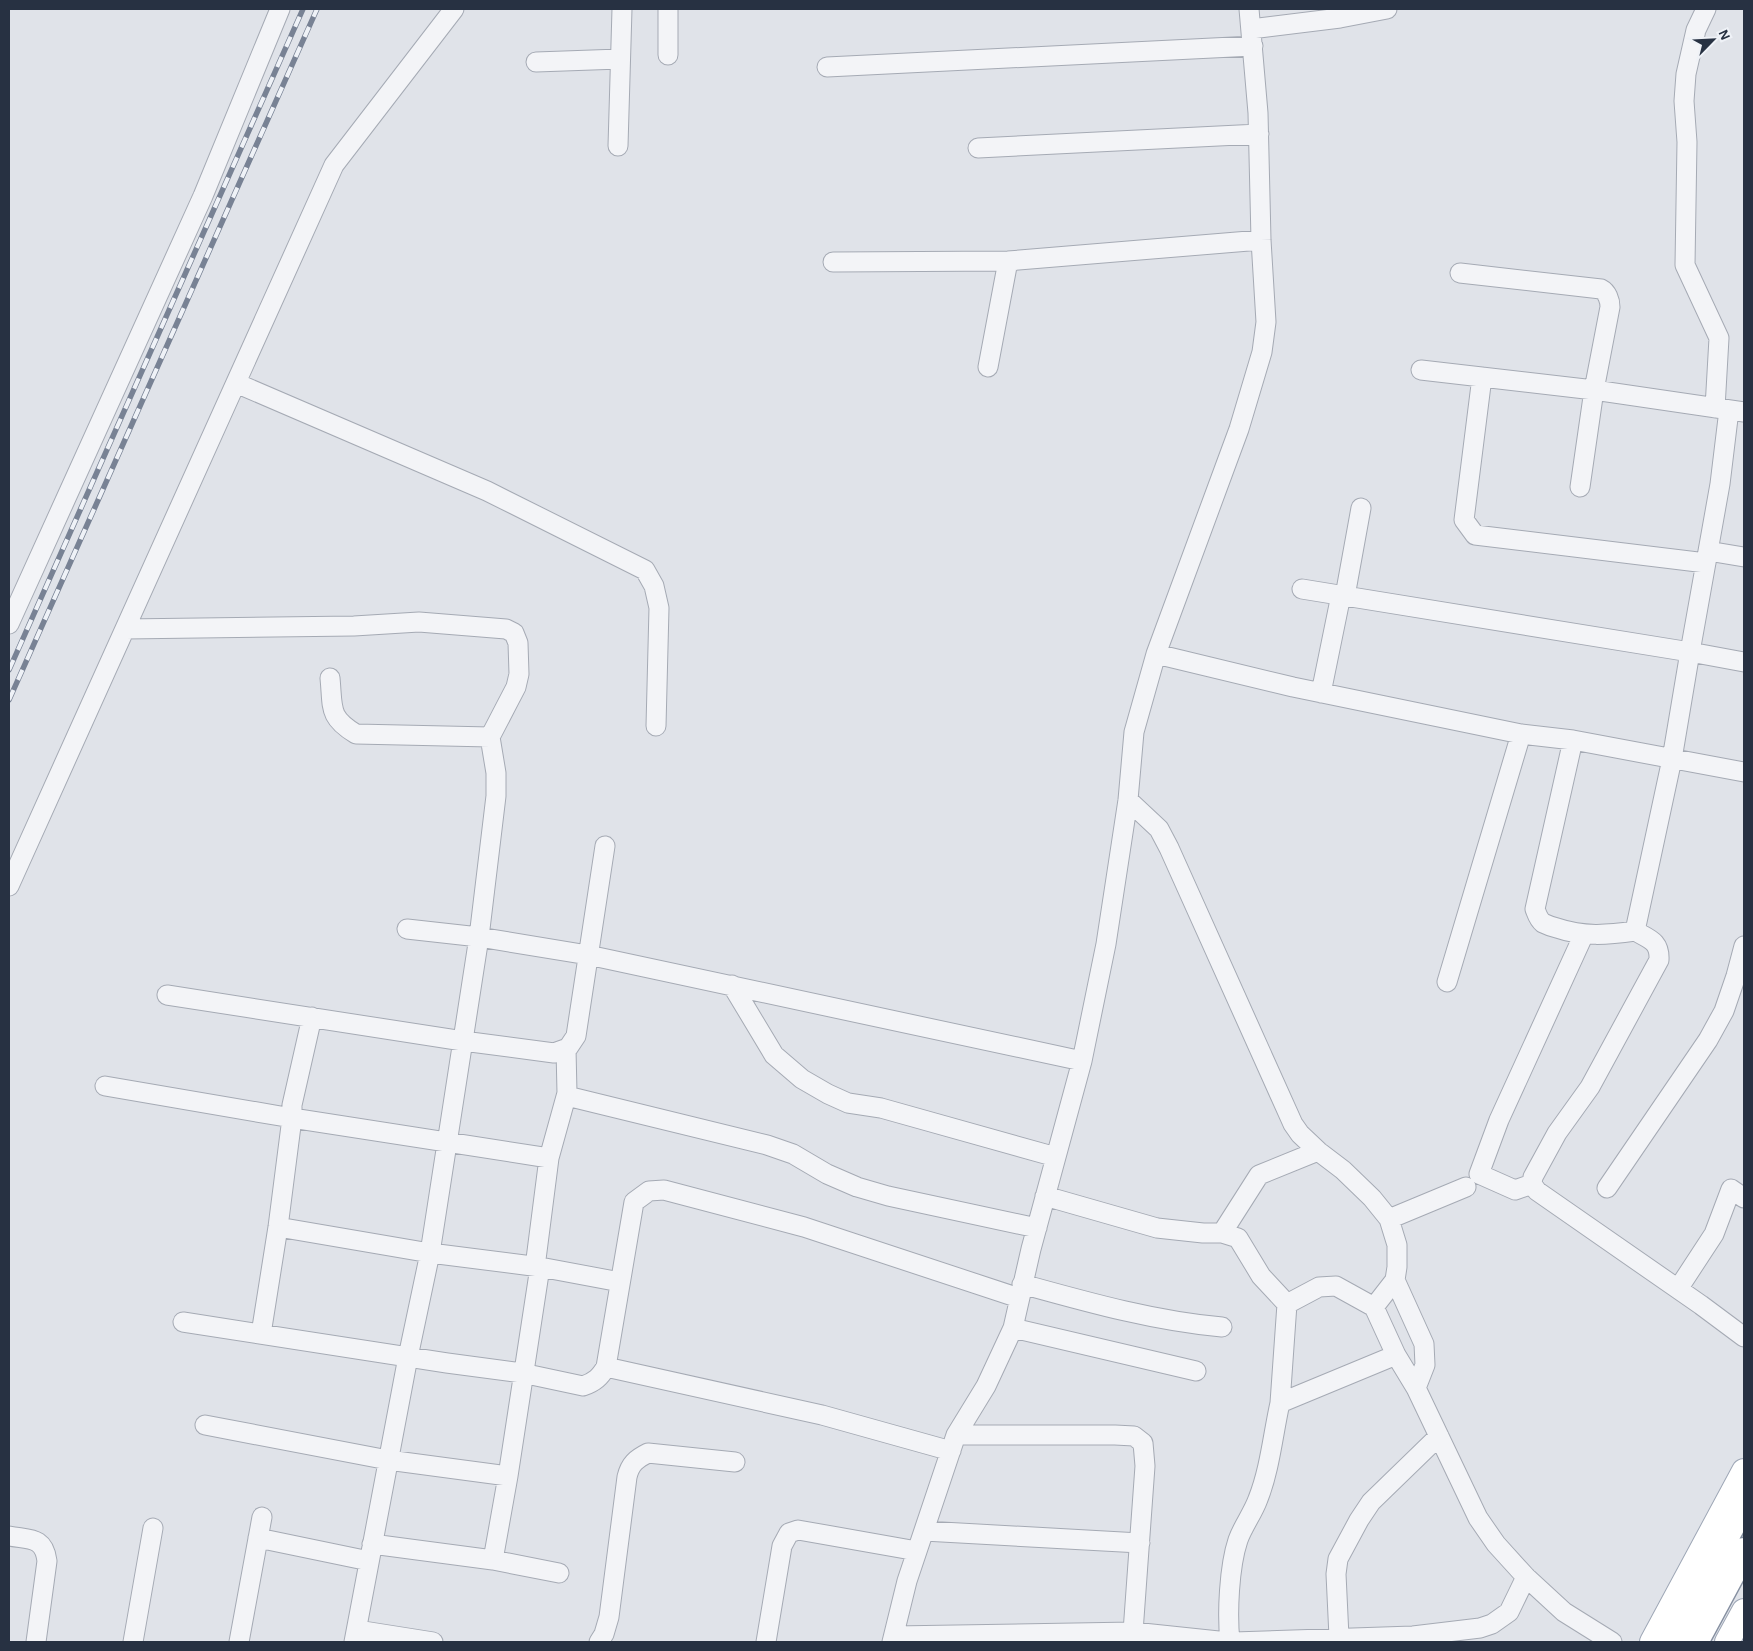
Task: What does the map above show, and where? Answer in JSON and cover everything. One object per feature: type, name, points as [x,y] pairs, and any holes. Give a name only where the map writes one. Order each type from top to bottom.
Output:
[{"type":"highway","points":[[1669,1642],[1744,1503]]},
{"type":"highway","points":[[1695,1642],[1744,1551]]},
{"type":"main road","points":[[1652,1642],[1744,1472]]},
{"type":"main road","points":[[1727,1642],[1744,1611]]},
{"type":"street","points":[[9,624],[203,196],[280,9]]},
{"type":"street","points":[[9,886],[334,165],[454,9]]},
{"type":"street","points":[[618,146],[622,9]]},
{"type":"street","points":[[668,9],[668,55]]},
{"type":"street","points":[[1045,1196],[1157,1228],[1222,1233],[1238,1238],[1261,1276],[1287,1304],[1280,1402],[1265,1476],[1258,1500],[1238,1541],[1230,1580],[1229,1642],[1133,1632],[893,1639],[907,1581],[953,1443],[986,1386],[1013,1328],[1045,1196],[1082,1060],[1106,944],[1128,800],[1134,732],[1156,654],[1239,429],[1262,352],[1266,322],[1261,240],[1259,134],[1249,9]]},
{"type":"street","points":[[827,67],[1252,37],[1387,9]]},
{"type":"street","points":[[1635,930],[1672,759],[1720,484],[1729,410],[1719,338],[1685,264],[1687,142],[1684,101],[1686,74],[1696,30],[1706,9]]},
{"type":"street","points":[[536,62],[620,59]]},
{"type":"street","points":[[978,148],[1259,134]]},
{"type":"street","points":[[833,262],[1008,261],[1261,240]]},
{"type":"street","points":[[988,367],[1008,261]]},
{"type":"street","points":[[1460,272],[1605,291],[1610,302],[1594,390],[1580,487]]},
{"type":"street","points":[[1421,370],[1594,390],[1729,410]]},
{"type":"street","points":[[1482,377],[1464,520],[1475,535],[1707,557],[1744,557]]},
{"type":"street","points":[[236,383],[487,491],[645,570],[654,586],[658,608],[656,726]]},
{"type":"street","points":[[1322,693],[1361,508]]},
{"type":"street","points":[[1302,589],[1744,662]]},
{"type":"street","points":[[125,629],[354,626],[418,622],[506,629],[514,633],[518,643],[519,674],[516,687],[490,737],[496,773],[496,796],[479,937],[430,1253],[388,1460],[356,1636],[432,1642]]},
{"type":"street","points":[[1156,654],[1322,693],[1521,734],[1573,740],[1744,772]]},
{"type":"street","points":[[330,678],[334,717],[356,734],[490,737]]},
{"type":"street","points":[[1447,982],[1521,734]]},
{"type":"street","points":[[1573,740],[1535,910],[1538,918],[1543,923],[1565,931],[1584,934],[1607,935],[1635,930],[1657,946],[1660,951],[1659,960],[1590,1087],[1557,1133],[1533,1177],[1532,1184],[1537,1190],[1744,1337]]},
{"type":"street","points":[[1128,800],[1159,829],[1293,1124],[1300,1134],[1318,1151],[1343,1170],[1372,1198],[1389,1219],[1397,1245],[1395,1280],[1374,1307]]},
{"type":"street","points":[[167,995],[463,1041],[554,1053],[566,1049],[576,1036],[605,846]]},
{"type":"street","points":[[407,928],[479,937],[588,955],[1082,1060]]},
{"type":"street","points":[[1532,1184],[1515,1190],[1478,1174],[1499,1120],[1584,934]]},
{"type":"street","points":[[1607,1188],[1712,1033],[1724,1011],[1744,946]]},
{"type":"street","points":[[732,985],[774,1056],[802,1079],[828,1094],[848,1103],[881,1108],[1056,1157]]},
{"type":"street","points":[[261,1334],[278,1226],[292,1105],[312,1017]]},
{"type":"street","points":[[493,1560],[508,1476],[537,1267],[549,1158],[567,1092],[566,1049]]},
{"type":"street","points":[[105,1086],[292,1118],[549,1158]]},
{"type":"street","points":[[574,1098],[767,1145],[793,1154],[827,1174],[857,1187],[880,1194],[1037,1228]]},
{"type":"street","points":[[1222,1233],[1260,1175],[1318,1151]]},
{"type":"street","points":[[1389,1219],[1466,1187]]},
{"type":"street","points":[[1678,1289],[1714,1234],[1732,1189],[1744,1198]]},
{"type":"street","points":[[183,1322],[522,1373],[583,1386],[598,1379],[606,1367],[634,1202],[649,1191],[664,1190],[804,1227],[1021,1291],[1197,1325],[1222,1327]]},
{"type":"street","points":[[278,1226],[430,1253],[537,1267],[620,1282]]},
{"type":"street","points":[[1395,1280],[1424,1344],[1425,1366],[1416,1388]]},
{"type":"street","points":[[1287,1304],[1319,1287],[1336,1286],[1374,1307],[1396,1355],[1416,1388],[1478,1518],[1496,1544],[1526,1578],[1564,1612],[1612,1642]]},
{"type":"street","points":[[1013,1328],[1196,1371]]},
{"type":"street","points":[[1280,1402],[1396,1355]]},
{"type":"street","points":[[606,1367],[953,1443],[1115,1435],[1134,1436],[1143,1442],[1145,1466],[1133,1632]]},
{"type":"street","points":[[205,1425],[388,1460],[508,1476]]},
{"type":"street","points":[[1339,1638],[1336,1574],[1338,1559],[1371,1502],[1439,1436]]},
{"type":"street","points":[[599,1642],[604,1634],[609,1617],[630,1466],[638,1458],[648,1454],[735,1462]]},
{"type":"street","points":[[239,1642],[262,1517]]},
{"type":"street","points":[[133,1642],[153,1528]]},
{"type":"street","points":[[766,1642],[782,1546],[790,1533],[798,1530],[917,1551]]},
{"type":"street","points":[[924,1531],[1140,1543]]},
{"type":"street","points":[[9,1536],[39,1542],[46,1550],[48,1561],[36,1642]]},
{"type":"street","points":[[258,1538],[371,1552],[493,1560],[559,1573]]},
{"type":"street","points":[[1234,1642],[1412,1636],[1480,1628],[1492,1624],[1509,1612],[1526,1578]]},
{"type":"railway","points":[[9,670],[303,9]]},
{"type":"railway","points":[[9,700],[317,9]]}]
